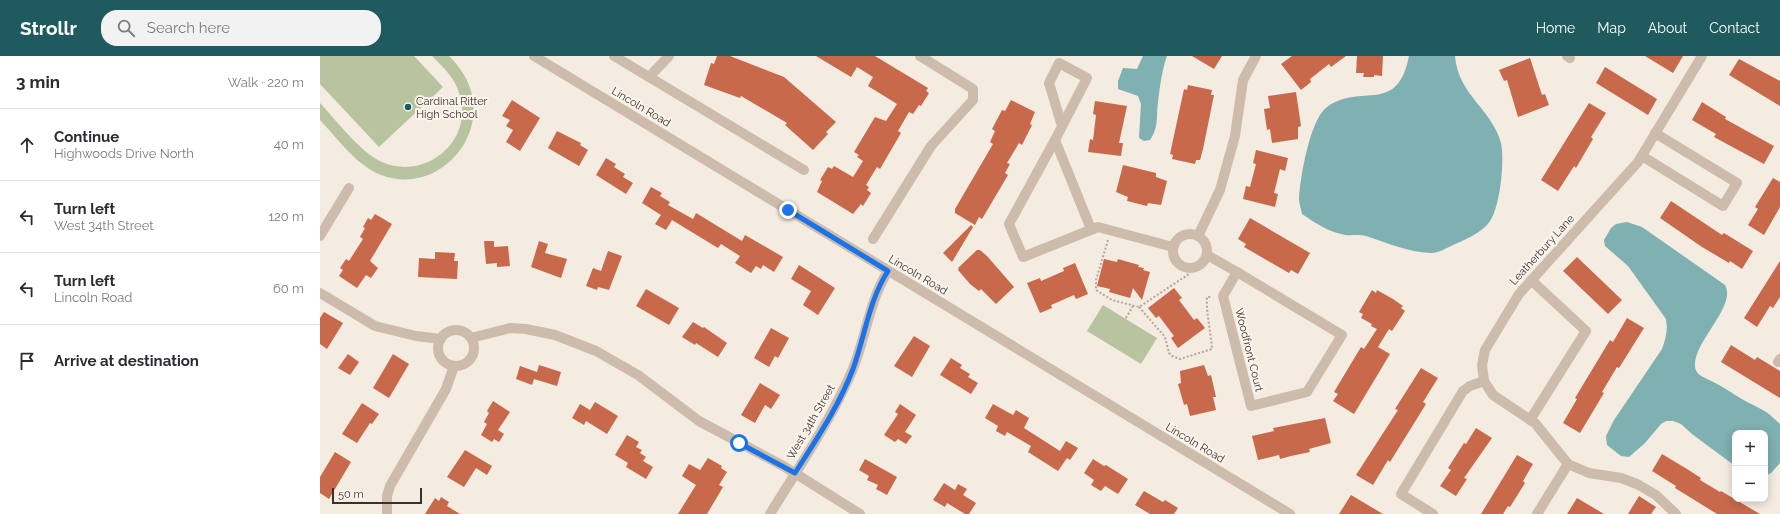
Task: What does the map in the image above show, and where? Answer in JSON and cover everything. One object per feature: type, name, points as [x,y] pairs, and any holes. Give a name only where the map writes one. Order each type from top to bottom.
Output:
[{"type":"street","name":"Lincoln Road","points":[[534,56],[1290,514]]},
{"type":"street","points":[[614,56],[804,170]]},
{"type":"street","points":[[649,77],[669,56]]},
{"type":"street","points":[[872,239],[931,146],[973,100],[973,89],[920,56]]},
{"type":"street","points":[[1198,236],[1220,190],[1235,136],[1243,80],[1256,56]]},
{"type":"street","name":"Leatherbury Lane","points":[[1484,381],[1482,365],[1485,350],[1518,294],[1642,156],[1702,56]]},
{"type":"street","points":[[1062,126],[1049,83],[1059,63],[1087,78],[1055,140],[1009,224],[1023,257],[1098,227],[1111,229],[1173,247]]},
{"type":"street","points":[[1642,156],[1723,206],[1737,183],[1655,133]]},
{"type":"street","points":[[1055,140],[1091,229]]},
{"type":"street","points":[[320,236],[349,188]]},
{"type":"street","points":[[1185,234],[1198,236],[1206,244],[1206,255],[1201,264],[1191,268],[1178,264],[1173,258],[1173,247],[1177,239],[1185,234]]},
{"type":"street","name":"Woodfront Court","points":[[1206,255],[1342,335],[1307,392],[1251,406],[1223,296]]},
{"type":"street","name":"West 34th Street","points":[[770,514],[837,406],[857,357],[879,284],[888,271]]},
{"type":"street","points":[[1223,296],[1237,272]]},
{"type":"street","points":[[1530,420],[1586,331],[1531,280]]},
{"type":"street","points":[[320,293],[375,326],[416,336],[441,339]]},
{"type":"street","points":[[471,338],[510,328],[520,328],[545,332],[575,342],[622,364],[650,383],[699,421],[795,473],[860,514]]},
{"type":"street","points":[[461,331],[471,338],[473,343],[472,355],[465,364],[454,366],[448,364],[440,356],[438,350],[441,339],[450,332],[461,331]]},
{"type":"street","points":[[387,514],[387,496],[390,486],[446,389],[454,366]]},
{"type":"street","points":[[1433,514],[1401,494],[1463,391],[1470,386],[1484,381],[1496,397],[1535,423],[1568,464],[1589,473],[1621,478],[1637,484],[1656,495],[1676,514]]},
{"type":"street","points":[[1538,514],[1568,464]]},
{"type":"path","points":[[1111,229],[1096,280],[1096,290],[1112,300],[1139,307],[1165,337],[1172,356],[1180,359],[1212,349],[1209,317],[1206,307],[1207,297],[1223,296]]},
{"type":"path","points":[[1139,307],[1189,274],[1191,268]]},
{"type":"path","points":[[1126,318],[1133,306]]},
{"type":"green space","points":[[320,56],[414,56],[443,87],[379,147],[320,84]]},
{"type":"green space","points":[[432,56],[449,56],[465,76],[471,91],[474,111],[471,129],[463,146],[451,160],[436,171],[419,178],[400,179],[381,175],[372,171],[355,158],[320,120],[320,103],[357,144],[374,158],[398,167],[414,166],[429,162],[442,153],[452,142],[459,128],[462,113],[460,96],[456,84]]},
{"type":"green space","points":[[1103,305],[1157,338],[1141,364],[1087,331]]},
{"type":"water","points":[[1143,56],[1167,56],[1160,84],[1155,131],[1150,140],[1144,141],[1139,138],[1141,104],[1138,96],[1118,89],[1118,81],[1123,68],[1137,69]]},
{"type":"water","points":[[1409,56],[1455,56],[1457,70],[1462,81],[1468,92],[1497,131],[1501,143],[1502,173],[1498,198],[1491,219],[1487,225],[1467,239],[1434,253],[1406,249],[1363,235],[1345,235],[1333,232],[1302,214],[1299,201],[1301,177],[1307,150],[1316,123],[1321,114],[1327,107],[1340,100],[1353,97],[1377,95],[1387,92],[1396,86],[1403,74]]},
{"type":"water","points":[[1627,222],[1642,227],[1725,285],[1727,294],[1725,303],[1696,356],[1695,368],[1701,375],[1764,411],[1780,424],[1780,463],[1771,473],[1768,474],[1768,430],[1732,430],[1732,464],[1681,424],[1673,421],[1666,421],[1661,424],[1645,443],[1629,457],[1621,456],[1607,445],[1606,436],[1614,420],[1662,349],[1667,331],[1666,319],[1628,266],[1605,246],[1604,240],[1611,228],[1616,224]]},
{"type":"building","points":[[717,56],[730,56],[784,77],[836,122],[826,132],[828,134],[813,150],[785,125],[787,123],[741,96],[740,98],[704,85],[711,63],[714,64]]},
{"type":"building","points":[[816,56],[875,56],[928,88],[926,91],[929,93],[921,106],[919,105],[913,114],[909,112],[898,131],[901,133],[880,169],[877,167],[866,185],[869,187],[867,190],[871,193],[863,206],[861,204],[853,214],[817,192],[822,181],[820,180],[828,167],[832,169],[834,166],[853,177],[863,161],[857,157],[859,155],[854,152],[875,117],[886,121],[897,104],[868,86],[873,77],[857,67],[851,77]]},
{"type":"building","points":[[1192,56],[1222,56],[1214,69]]},
{"type":"building","points":[[1292,56],[1346,56],[1331,67],[1329,64],[1310,79],[1311,82],[1301,90],[1281,64]]},
{"type":"building","points":[[1357,56],[1383,56],[1382,76],[1374,75],[1374,77],[1363,77],[1364,73],[1356,73]]},
{"type":"building","points":[[1645,56],[1683,56],[1673,73]]},
{"type":"building","points":[[1530,58],[1542,95],[1545,94],[1549,105],[1518,117],[1507,80],[1504,81],[1499,70]]},
{"type":"building","points":[[1739,59],[1780,81],[1780,106],[1729,75]]},
{"type":"building","points":[[1605,67],[1657,99],[1648,115],[1596,83]]},
{"type":"building","points":[[1188,85],[1212,90],[1211,95],[1214,95],[1200,160],[1196,160],[1195,164],[1172,159],[1173,155],[1170,154],[1184,89],[1187,90]]},
{"type":"building","points":[[1296,92],[1301,126],[1298,127],[1298,139],[1272,143],[1270,129],[1267,130],[1264,109],[1270,108],[1268,96]]},
{"type":"building","points":[[512,100],[540,118],[520,151],[506,142],[513,130],[506,126],[510,120],[502,116]]},
{"type":"building","points":[[1011,100],[1035,112],[1030,124],[1032,125],[1022,145],[1019,143],[1007,163],[1010,164],[1005,173],[1008,175],[982,219],[979,217],[975,225],[955,213],[955,209],[993,144],[990,142],[995,131],[992,129],[1002,110],[1005,111]]},
{"type":"building","points":[[1095,101],[1127,106],[1119,143],[1123,143],[1121,156],[1088,152],[1090,139],[1093,140],[1096,115],[1093,114]]},
{"type":"building","points":[[1702,102],[1726,117],[1725,119],[1774,146],[1764,164],[1714,137],[1716,134],[1692,120]]},
{"type":"building","points":[[1589,103],[1606,113],[1591,137],[1593,139],[1576,168],[1574,166],[1558,191],[1541,180]]},
{"type":"building","points":[[557,131],[581,143],[580,145],[588,150],[579,166],[548,148]]},
{"type":"building","points":[[1256,150],[1288,158],[1285,171],[1280,169],[1274,193],[1278,194],[1275,207],[1243,199],[1246,186],[1250,187],[1256,164],[1253,163]]},
{"type":"building","points":[[606,158],[616,164],[614,167],[625,174],[623,177],[633,183],[626,194],[596,175]]},
{"type":"building","points":[[1123,165],[1156,173],[1156,177],[1167,181],[1161,205],[1148,203],[1147,206],[1127,201],[1128,197],[1116,192]]},
{"type":"building","points":[[1773,178],[1780,182],[1780,207],[1764,235],[1748,225],[1758,209],[1755,207]]},
{"type":"building","points":[[651,187],[662,193],[660,196],[670,202],[668,205],[693,219],[696,213],[742,241],[745,235],[783,257],[774,272],[763,265],[761,269],[756,266],[751,273],[735,263],[740,256],[721,244],[718,248],[672,220],[666,230],[655,224],[661,215],[642,203]]},
{"type":"building","points":[[1671,201],[1722,235],[1724,233],[1753,251],[1742,269],[1730,261],[1729,263],[1702,247],[1660,218]]},
{"type":"building","points":[[375,214],[392,224],[370,261],[378,268],[371,278],[366,275],[357,288],[339,276],[343,270],[340,268],[346,259],[349,261],[363,239],[360,237],[365,228],[363,227],[368,218],[371,220]]},
{"type":"building","points":[[1250,218],[1310,253],[1298,274],[1291,270],[1289,273],[1244,247],[1246,244],[1238,239]]},
{"type":"building","points":[[971,225],[973,227],[952,262],[943,253]]},
{"type":"building","points":[[484,241],[494,241],[494,247],[508,246],[510,266],[497,267],[497,263],[486,264]]},
{"type":"building","points":[[539,241],[548,244],[545,253],[567,259],[561,278],[531,267]]},
{"type":"building","points":[[977,250],[980,250],[987,256],[1014,287],[996,304],[981,289],[979,291],[970,284],[958,270],[958,268]]},
{"type":"building","points":[[608,251],[622,256],[609,290],[598,287],[597,290],[586,286],[593,268],[601,271]]},
{"type":"building","points":[[435,252],[455,253],[454,261],[458,261],[457,279],[418,277],[419,258],[435,259]]},
{"type":"building","points":[[1577,257],[1622,300],[1608,314],[1563,271]]},
{"type":"building","points":[[1104,259],[1117,262],[1118,259],[1139,265],[1138,267],[1144,268],[1143,270],[1150,272],[1142,300],[1133,288],[1130,298],[1109,292],[1110,289],[1097,286]]},
{"type":"building","points":[[1780,261],[1780,297],[1773,308],[1770,306],[1757,327],[1744,318]]},
{"type":"building","points":[[1075,263],[1088,294],[1076,299],[1074,295],[1051,305],[1052,308],[1040,313],[1027,283],[1040,278],[1041,281],[1064,271],[1063,268]]},
{"type":"building","points":[[799,265],[835,288],[818,315],[803,305],[811,291],[791,279]]},
{"type":"building","points":[[1174,288],[1182,298],[1179,300],[1194,320],[1197,318],[1205,328],[1178,348],[1171,338],[1174,336],[1159,316],[1156,318],[1148,308]]},
{"type":"building","points":[[646,289],[679,308],[669,325],[636,306]]},
{"type":"building","points":[[1372,290],[1376,293],[1377,290],[1393,299],[1403,306],[1401,308],[1405,311],[1392,331],[1389,329],[1378,347],[1390,354],[1354,414],[1333,401],[1338,394],[1334,392],[1361,347],[1364,349],[1377,329],[1371,326],[1372,324],[1361,318],[1363,314],[1359,312]]},
{"type":"building","points":[[324,312],[343,323],[327,349],[320,344],[320,318]]},
{"type":"building","points":[[1627,318],[1644,328],[1619,368],[1617,367],[1602,392],[1604,393],[1580,433],[1563,423],[1577,399],[1575,398],[1610,340],[1613,342]]},
{"type":"building","points":[[693,322],[703,328],[704,327],[727,343],[718,357],[696,343],[695,345],[682,337]]},
{"type":"building","points":[[771,328],[789,338],[778,358],[775,356],[769,367],[754,358]]},
{"type":"building","points":[[914,336],[930,346],[912,377],[894,366]]},
{"type":"building","points":[[1731,345],[1755,360],[1757,357],[1780,371],[1780,398],[1721,362]]},
{"type":"building","points":[[348,354],[359,362],[350,375],[338,368]]},
{"type":"building","points":[[393,354],[409,364],[389,398],[373,388]]},
{"type":"building","points":[[951,358],[962,365],[960,368],[970,374],[968,377],[978,383],[971,394],[940,375]]},
{"type":"building","points":[[539,365],[561,372],[557,386],[534,379],[532,385],[516,379],[520,366],[537,372]]},
{"type":"building","points":[[1204,365],[1208,376],[1211,375],[1216,397],[1213,397],[1216,410],[1190,416],[1187,404],[1184,405],[1178,384],[1181,383],[1180,371]]},
{"type":"building","points":[[1421,368],[1438,378],[1423,402],[1426,404],[1390,462],[1388,460],[1373,485],[1356,475],[1398,410],[1395,409]]},
{"type":"building","points":[[760,383],[780,395],[771,409],[765,405],[755,423],[741,415]]},
{"type":"building","points":[[493,401],[510,412],[498,430],[504,434],[499,442],[494,439],[492,442],[481,435],[487,424],[484,422],[489,413],[487,411]]},
{"type":"building","points":[[595,402],[618,416],[607,434],[586,421],[584,425],[572,418],[580,404],[590,410]]},
{"type":"building","points":[[362,403],[379,414],[372,424],[370,423],[357,443],[342,434]]},
{"type":"building","points":[[900,404],[916,415],[905,432],[912,436],[906,444],[898,439],[895,442],[884,435],[898,414],[895,412]]},
{"type":"building","points":[[993,404],[1013,415],[1016,410],[1029,418],[1024,428],[1060,451],[1066,441],[1078,448],[1070,460],[1067,458],[1058,471],[1028,452],[1031,446],[1007,432],[1005,436],[996,431],[998,426],[985,418]]},
{"type":"building","points":[[1325,418],[1331,443],[1309,449],[1310,452],[1280,459],[1279,455],[1258,460],[1252,436],[1274,431],[1273,428]]},
{"type":"building","points":[[1476,428],[1492,438],[1464,478],[1467,479],[1456,496],[1440,486],[1451,470],[1448,468],[1464,443],[1466,444]]},
{"type":"building","points":[[627,435],[639,442],[636,447],[642,450],[640,453],[646,457],[643,461],[653,467],[646,479],[626,467],[628,463],[615,455]]},
{"type":"building","points":[[465,450],[492,466],[487,475],[476,468],[464,487],[447,477]]},
{"type":"building","points":[[335,452],[351,462],[329,499],[320,493],[320,477]]},
{"type":"building","points":[[1662,454],[1701,478],[1700,480],[1732,497],[1732,502],[1740,502],[1760,514],[1717,514],[1675,488],[1676,486],[1652,471]]},
{"type":"building","points":[[1517,455],[1533,464],[1523,481],[1525,483],[1510,507],[1508,506],[1503,514],[1481,514]]},
{"type":"building","points":[[708,458],[722,466],[721,468],[727,472],[719,485],[723,487],[707,514],[678,514],[696,485],[682,476],[689,464],[700,470]]},
{"type":"building","points":[[865,459],[897,477],[887,495],[876,489],[878,485],[867,480],[869,476],[859,470]]},
{"type":"building","points":[[1093,459],[1104,466],[1106,465],[1128,479],[1118,494],[1105,486],[1101,491],[1091,485],[1094,480],[1084,473]]},
{"type":"building","points":[[944,483],[955,490],[958,484],[967,489],[963,495],[976,503],[969,514],[965,514],[947,503],[945,507],[933,500]]},
{"type":"building","points":[[1144,491],[1163,502],[1165,500],[1178,508],[1174,514],[1150,514],[1135,505]]},
{"type":"building","points":[[1351,495],[1383,514],[1339,514]]},
{"type":"building","points":[[1639,496],[1656,507],[1651,514],[1628,514]]},
{"type":"building","points":[[441,497],[449,502],[447,506],[460,514],[425,514],[435,498],[439,501]]},
{"type":"building","points":[[1577,498],[1604,514],[1567,514]]},
{"type":"place","name":"Cardinal Ritter High School","points":[[408,107]]},
{"type":"route","points":[[739,443],[795,473],[837,406],[857,357],[879,284],[888,271],[788,210]]}]
